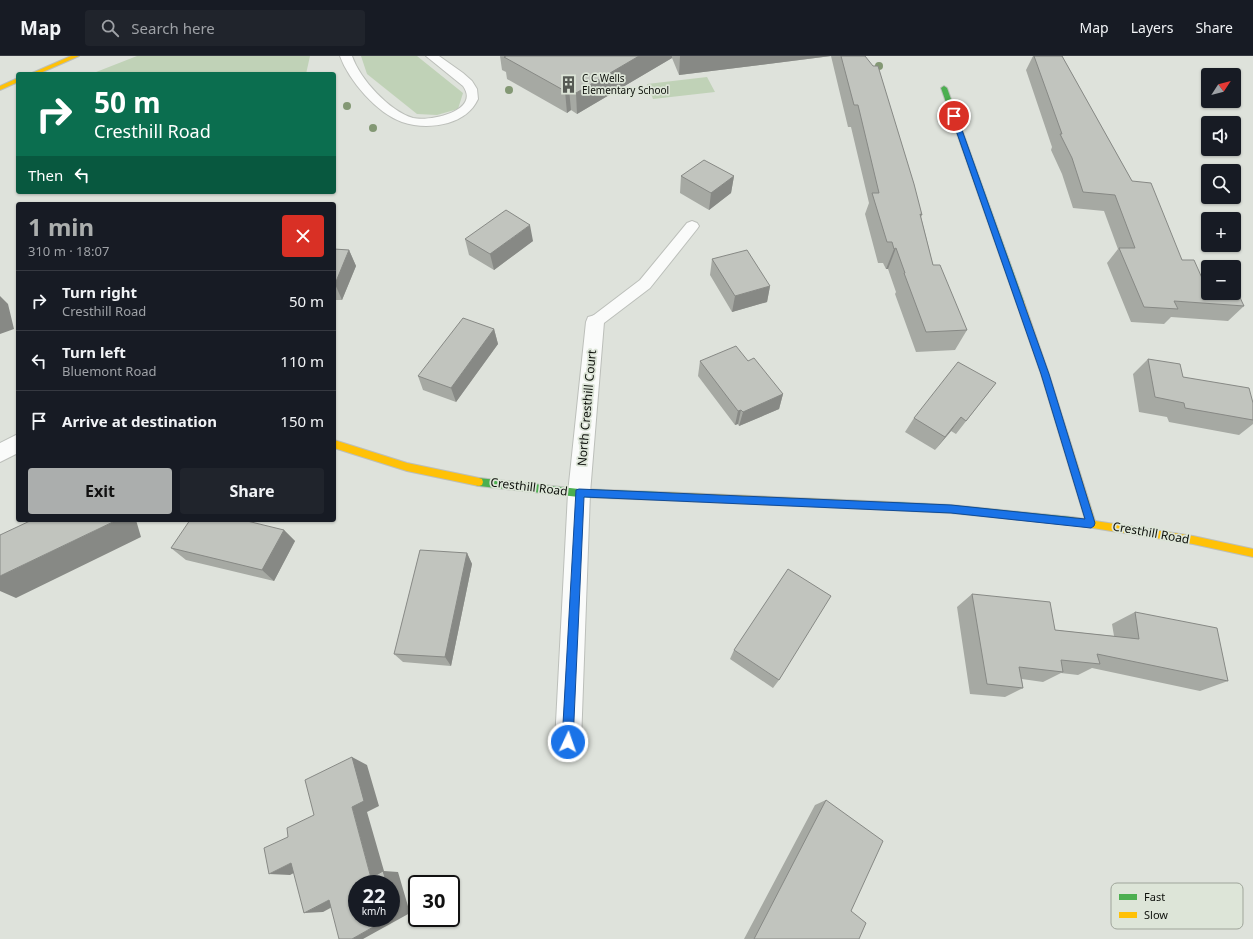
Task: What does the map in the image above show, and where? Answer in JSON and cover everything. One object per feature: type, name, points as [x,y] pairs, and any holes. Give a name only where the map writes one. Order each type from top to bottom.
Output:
[{"type":"street","points":[[38,72],[76,56]]},
{"type":"street","points":[[0,88],[16,81]]},
{"type":"street","points":[[944,88],[1045,374],[1091,523]]},
{"type":"street","name":"North Cresthill Court","points":[[568,742],[579,493],[595,322]]},
{"type":"street","points":[[0,453],[16,444]]},
{"type":"street","name":"Cresthill Road","points":[[336,445],[383,460],[458,478],[538,490],[951,509],[1091,523],[1192,540],[1253,553]]},
{"type":"lane","points":[[346,56],[350,67],[359,82],[394,114],[409,121],[426,123],[454,117],[465,110],[472,102],[473,94],[470,86],[432,56]]},
{"type":"lane","points":[[595,322],[645,284],[692,226]]},
{"type":"green space","points":[[137,56],[310,56],[306,72],[96,72]]},
{"type":"green space","points":[[361,56],[417,56],[463,93],[458,109],[437,115],[417,114],[367,74]]},
{"type":"green space","points":[[707,77],[715,92],[653,99],[647,84]]},
{"type":"building","points":[[639,56],[576,93],[569,89],[565,91],[504,57]]},
{"type":"building","points":[[841,56],[865,56],[873,66],[878,66],[914,184],[933,265],[940,265],[967,330],[926,332],[896,248],[894,249],[892,242],[887,242],[872,193],[879,193],[858,105],[854,105]]},
{"type":"building","points":[[1034,56],[1062,56],[1132,181],[1151,183],[1182,260],[1194,260],[1201,276],[1201,300],[1241,300],[1244,306],[1174,301],[1178,309],[1144,307],[1119,248],[1135,248],[1115,195],[1083,192],[1072,158],[1060,134],[1062,134]]},
{"type":"building","points":[[704,160],[734,176],[711,193],[681,176]]},
{"type":"building","points":[[506,210],[530,225],[490,254],[465,239]]},
{"type":"building","points":[[336,249],[349,250],[336,282]]},
{"type":"building","points":[[747,250],[770,286],[735,296],[712,259]]},
{"type":"building","points":[[463,318],[494,329],[451,388],[418,376]]},
{"type":"building","points":[[736,346],[748,361],[754,358],[783,394],[743,412],[741,410],[738,411],[700,361]]},
{"type":"building","points":[[1148,359],[1180,364],[1183,377],[1249,388],[1253,403],[1253,420],[1185,408],[1184,403],[1155,397]]},
{"type":"building","points":[[958,362],[996,383],[966,421],[961,417],[945,437],[914,418]]},
{"type":"building","points":[[28,522],[113,522],[0,576],[0,535]]},
{"type":"building","points":[[189,522],[251,522],[284,530],[262,570],[171,548]]},
{"type":"building","points":[[420,550],[467,553],[445,657],[394,654]]},
{"type":"building","points":[[788,569],[831,596],[779,680],[734,650]]},
{"type":"building","points":[[972,594],[1050,602],[1055,630],[1139,639],[1135,612],[1217,628],[1228,681],[1097,654],[1100,664],[1061,660],[1063,672],[1019,667],[1023,688],[987,684]]},
{"type":"building","points":[[352,757],[364,801],[352,807],[370,875],[348,875],[348,927],[373,927],[352,939],[339,939],[329,900],[304,913],[291,863],[269,874],[264,848],[288,837],[287,828],[314,815],[305,780]]},
{"type":"building","points":[[826,800],[883,841],[851,911],[866,923],[859,939],[754,939]]},
{"type":"building","points":[[383,871],[384,875],[376,875]]},
{"type":"traffic: fast","points":[[944,88],[1020,302]]},
{"type":"traffic: fast","points":[[479,482],[579,493],[659,496]]},
{"type":"traffic: fast","points":[[890,506],[951,509],[1071,521]]},
{"type":"traffic: slow","points":[[38,72],[76,56]]},
{"type":"traffic: slow","points":[[0,88],[16,81]]},
{"type":"traffic: slow","points":[[1020,302],[1045,374],[1091,523]]},
{"type":"traffic: slow","points":[[336,445],[407,467],[479,482]]},
{"type":"traffic: slow","points":[[659,496],[890,506]]},
{"type":"traffic: slow","points":[[1071,521],[1193,540],[1253,553]]},
{"type":"place","name":"C C Wells Elementary School","points":[[569,84]]},
{"type":"route","points":[[568,742],[579,493],[951,509],[1091,523],[1045,374],[954,116]]}]
